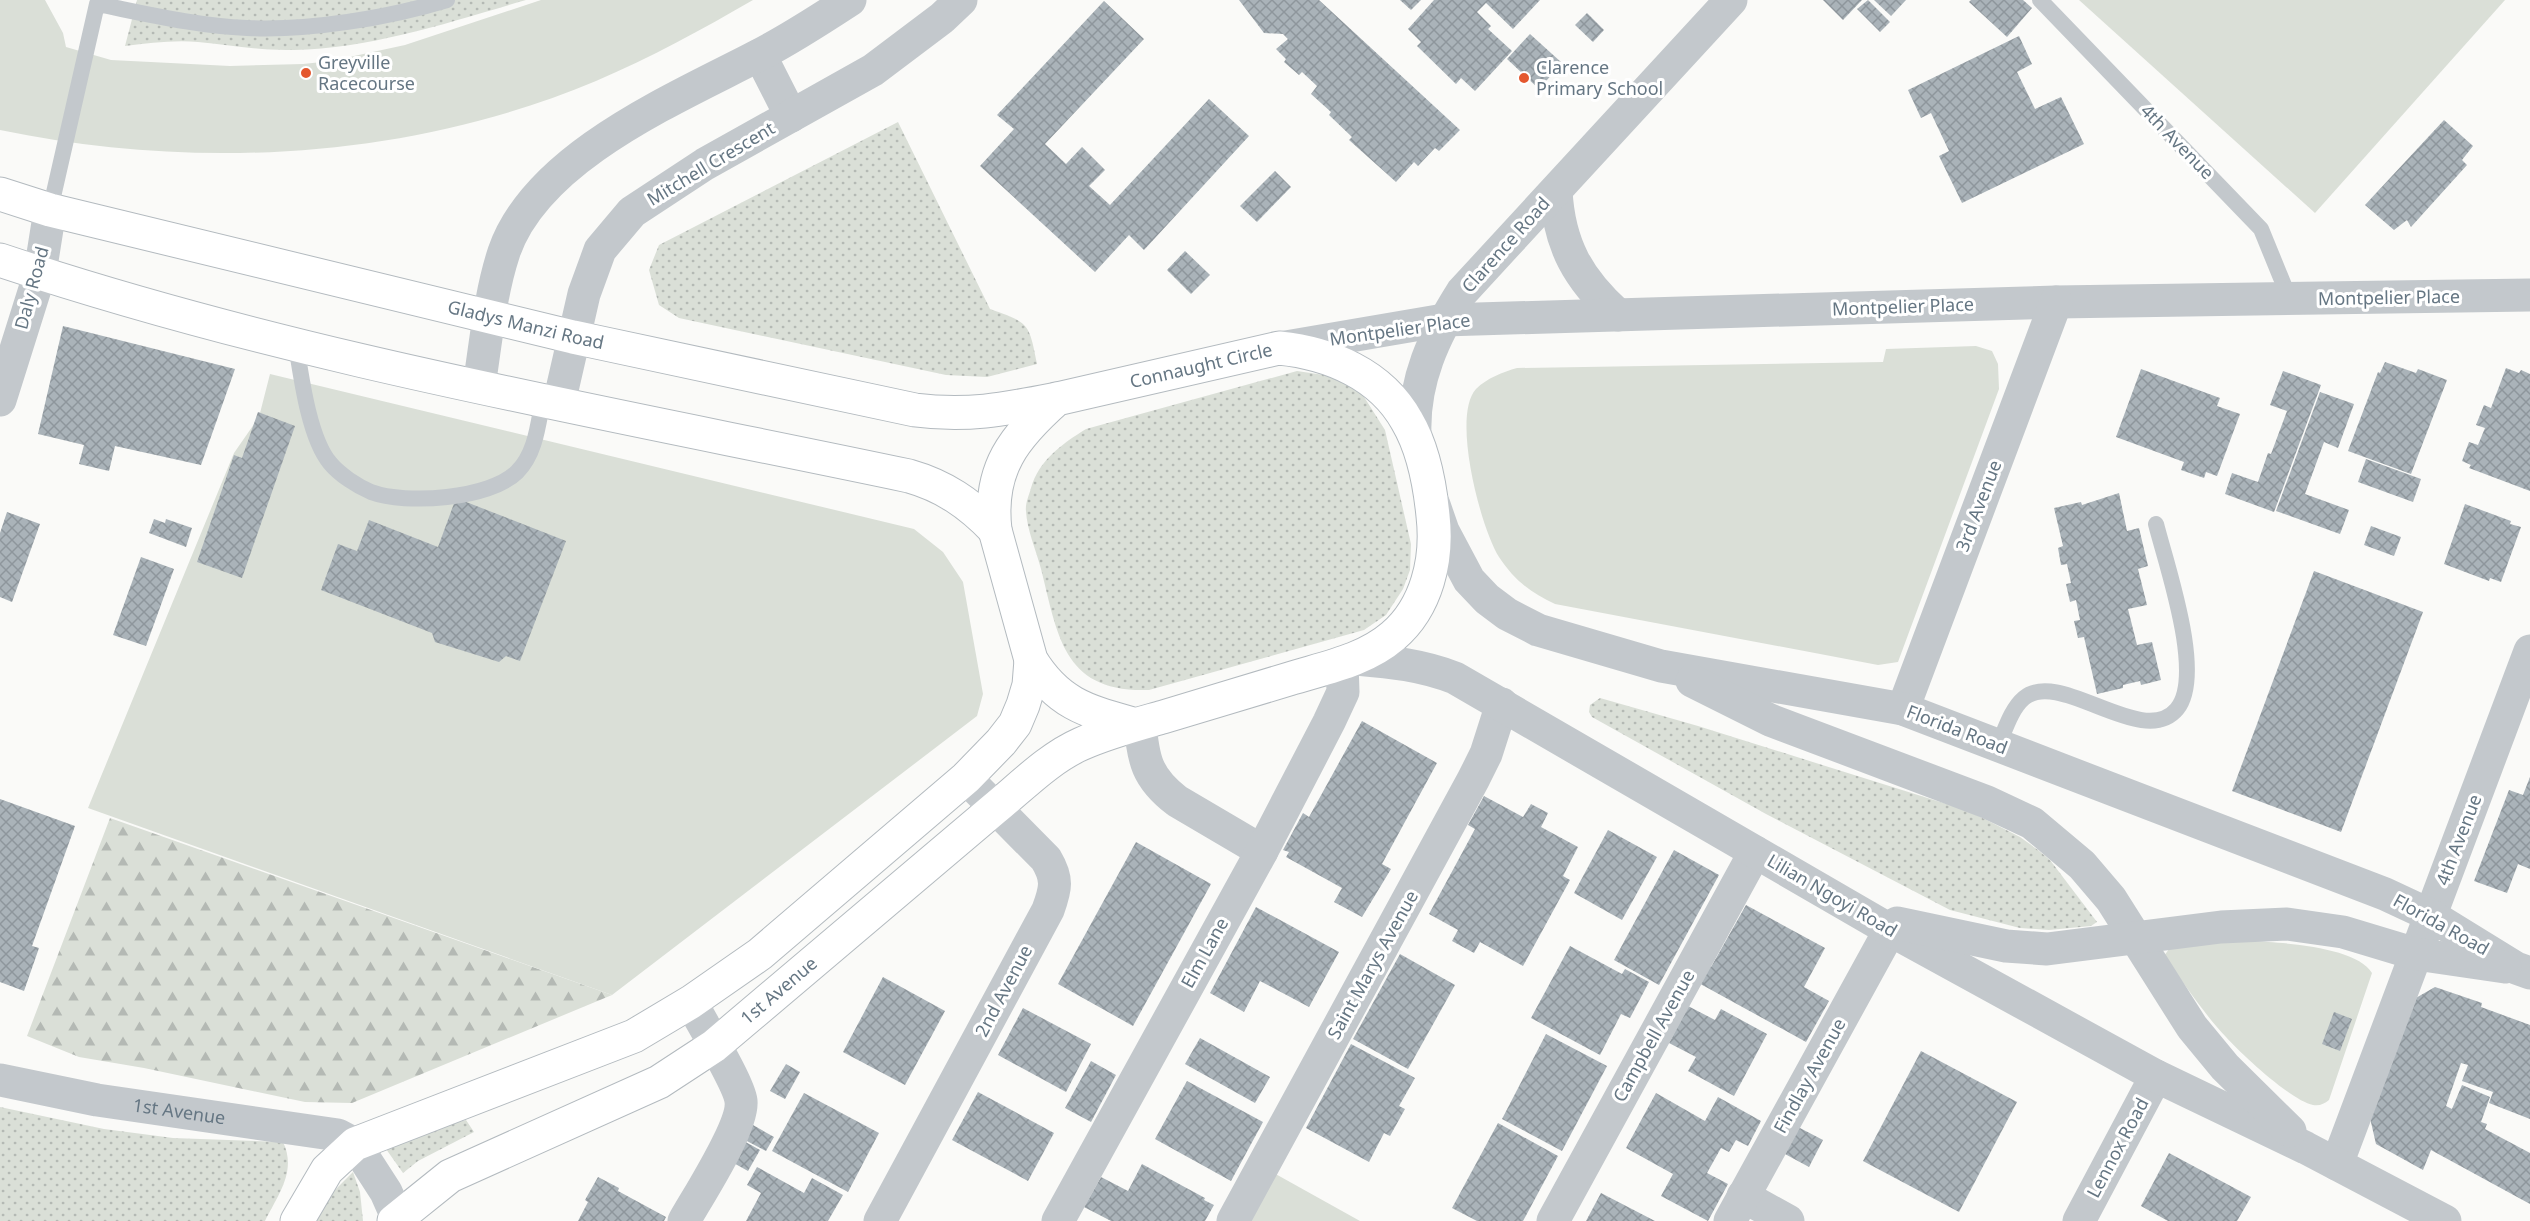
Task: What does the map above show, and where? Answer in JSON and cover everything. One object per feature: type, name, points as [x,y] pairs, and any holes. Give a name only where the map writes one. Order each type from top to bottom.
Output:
[{"type":"main road","name":"Gladys Manzi Road","points":[[0,194],[51,210],[573,337],[915,410],[950,414],[991,412],[1057,399]]},
{"type":"main road","points":[[0,260],[296,344],[479,386],[933,483],[975,510],[995,530]]},
{"type":"main road","name":"Connaught Circle","points":[[1279,348],[1308,351],[1337,360],[1358,371],[1400,408],[1415,434],[1431,497],[1436,536],[1429,580],[1419,603],[1395,635],[1349,661],[1137,724],[1076,706],[1056,692],[1043,679],[1032,660],[995,530],[994,490],[1001,469],[1014,443],[1057,399],[1279,348]]},
{"type":"main road","points":[[297,1221],[327,1170],[356,1144],[634,1036],[691,1002],[760,954],[966,778],[1001,742],[1015,724],[1029,685],[1032,660]]},
{"type":"main road","name":"1st Avenue","points":[[395,1219],[450,1176],[659,1082],[714,1046],[1036,774],[1079,744],[1137,724]]},
{"type":"street","points":[[479,386],[504,250],[526,211],[551,181],[624,126],[800,33],[850,0]]},
{"type":"street","name":"Mitchell Crescent","points":[[551,401],[600,250],[632,212],[705,164],[873,70],[942,18],[961,0]]},
{"type":"street","name":"Clarence Road","points":[[1415,434],[1414,408],[1423,370],[1444,320],[1462,292],[1731,0]]},
{"type":"street","points":[[760,55],[791,116]]},
{"type":"street","name":"Clarence Road","points":[[1556,191],[1557,217],[1566,245],[1579,272],[1596,295],[1618,315]]},
{"type":"street","name":"Daly Road","points":[[0,400],[40,273],[51,210]]},
{"type":"street","name":"Montpelier Place","points":[[1279,348],[1444,320],[2056,303],[2530,295]]},
{"type":"street","name":"3rd Avenue","points":[[1903,709],[2056,303]]},
{"type":"street","name":"Florida Road","points":[[1431,497],[1443,531],[1470,580],[1487,599],[1507,614],[1538,630],[1661,666],[1903,709],[2374,890],[2430,915],[2523,971]]},
{"type":"street","name":"4th Avenue","points":[[2337,1164],[2530,651]]},
{"type":"street","name":"Lilian Ngoyi Road","points":[[1349,661],[1407,664],[1431,669],[1455,678],[1861,914],[2156,1076],[2306,1148],[2445,1221]]},
{"type":"street","name":"Elm Lane","points":[[1058,1221],[1262,851],[1343,692],[1349,661]]},
{"type":"street","name":"Lilian Ngoyi Road","points":[[1661,666],[1770,720],[1987,802],[2032,823],[2082,865],[2111,899],[2192,1027],[2225,1067],[2306,1148]]},
{"type":"street","name":"Saint Marys Avenue","points":[[1233,1221],[1473,780],[1486,754],[1502,705]]},
{"type":"street","points":[[1137,724],[1142,755],[1153,777],[1164,791],[1262,851]]},
{"type":"street","name":"2nd Avenue","points":[[880,1221],[1048,909],[1055,891],[1054,873],[1046,859],[994,809],[966,778]]},
{"type":"street","name":"Campbell Avenue","points":[[1552,1221],[1755,852]]},
{"type":"street","name":"Florida Road","points":[[1861,914],[2006,946],[2047,949],[2221,927],[2287,924],[2343,932],[2416,954],[2523,971]]},
{"type":"street","name":"Findlay Avenue","points":[[1737,1209],[1890,930]]},
{"type":"street","points":[[684,1221],[737,1123],[741,1101],[735,1084],[691,1002]]},
{"type":"street","name":"Lennox Road","points":[[2079,1221],[2156,1076]]},
{"type":"street","name":"1st Avenue","points":[[0,1080],[97,1100],[338,1135],[356,1144],[386,1191],[395,1219]]},
{"type":"street","points":[[1737,1209],[1788,1221]]},
{"type":"lane","points":[[51,210],[97,4],[212,25],[299,28],[377,16],[447,0]]},
{"type":"lane","name":"4th Avenue","points":[[2040,0],[2261,229],[2290,300]]},
{"type":"lane","points":[[296,344],[308,408],[316,436],[329,462],[347,478],[371,492],[394,497],[435,498],[468,493],[500,483],[517,472],[531,452],[551,401]]},
{"type":"lane","points":[[1998,746],[2016,707],[2025,696],[2036,692],[2055,692],[2132,718],[2153,722],[2166,719],[2178,708],[2185,695],[2189,672],[2182,626],[2156,524]]},
{"type":"green space","name":"Greyville Racecourse","points":[[0,0],[45,0],[63,33],[66,47],[111,60],[230,66],[331,61],[405,45],[541,0],[753,0],[636,63],[596,81],[525,107],[452,127],[378,142],[302,150],[226,153],[150,151],[75,143],[0,130]]},
{"type":"green space","points":[[137,0],[526,0],[382,39],[324,48],[282,50],[189,41],[125,46]]},
{"type":"green space","points":[[2079,0],[2505,0],[2315,213]]},
{"type":"green space","points":[[898,122],[990,309],[1013,318],[1026,327],[1032,340],[1037,364],[987,377],[946,375],[679,318],[659,305],[649,270],[659,245]]},
{"type":"green space","points":[[1976,346],[1992,351],[1998,364],[1999,389],[1898,662],[1878,665],[1555,604],[1538,595],[1517,579],[1499,557],[1484,523],[1471,473],[1467,423],[1469,403],[1476,389],[1485,382],[1517,368],[1883,362],[1886,349]]},
{"type":"green space","points":[[1297,371],[1324,375],[1359,389],[1385,430],[1411,544],[1410,570],[1403,589],[1386,615],[1364,630],[1149,690],[1120,688],[1098,682],[1082,671],[1069,656],[1053,617],[1026,511],[1035,478],[1040,469],[1060,447],[1086,429]]},
{"type":"green space","points":[[270,374],[914,529],[943,552],[963,582],[983,694],[977,716],[612,995],[88,808],[234,453],[259,417]]},
{"type":"green space","points":[[1600,698],[1698,726],[1969,811],[2020,837],[2050,860],[2097,922],[2091,926],[2049,930],[2020,928],[1950,910],[1766,814],[1592,717],[1589,712],[1590,705]]},
{"type":"green space","points":[[110,818],[612,995],[352,1103],[305,1102],[144,1068],[79,1057],[27,1036]]},
{"type":"green space","points":[[2221,940],[2279,943],[2325,949],[2362,963],[2372,973],[2329,1100],[2325,1103],[2313,1105],[2304,1102],[2280,1086],[2233,1045],[2209,1018],[2164,956],[2169,949]]},
{"type":"green space","points":[[0,1107],[104,1129],[173,1138],[283,1142],[287,1153],[287,1173],[265,1221],[0,1221]]},
{"type":"green space","points":[[466,1120],[474,1132],[418,1161],[403,1173],[386,1149],[409,1135]]},
{"type":"green space","points":[[353,1172],[360,1192],[363,1221],[316,1221],[329,1196]]},
{"type":"green space","points":[[1272,1172],[1360,1221],[1245,1221]]},
{"type":"building","points":[[1239,0],[1319,0],[1460,130],[1439,151],[1435,148],[1418,166],[1414,162],[1396,182],[1349,140],[1352,137],[1329,115],[1331,112],[1311,94],[1317,86],[1302,72],[1299,75],[1284,62],[1286,59],[1276,49],[1288,39],[1283,34],[1264,33]]},
{"type":"building","points":[[1400,0],[1421,0],[1411,10]]},
{"type":"building","points":[[1434,0],[1540,0],[1513,29],[1486,3],[1477,12],[1491,26],[1488,29],[1512,51],[1475,91],[1461,78],[1456,84],[1417,46],[1421,42],[1408,29]]},
{"type":"building","points":[[1823,0],[1862,0],[1843,20]]},
{"type":"building","points":[[1868,0],[1890,22],[1880,32],[1857,9]]},
{"type":"building","points":[[1874,0],[1906,0],[1891,16]]},
{"type":"building","points":[[1971,0],[2023,0],[2032,8],[2007,37],[1969,2]]},
{"type":"building","points":[[1104,1],[1144,39],[1045,144],[1066,164],[1082,147],[1105,170],[1089,186],[1110,205],[1209,99],[1249,136],[1144,250],[1129,235],[1095,272],[980,166],[1014,129],[997,115]]},
{"type":"building","points":[[1587,13],[1604,30],[1593,42],[1575,25]]},
{"type":"building","points":[[1530,34],[1562,63],[1539,89],[1507,59]]},
{"type":"building","points":[[2019,36],[2032,64],[2017,72],[2035,109],[2061,97],[2084,144],[1962,203],[1939,156],[1949,151],[1931,113],[1921,118],[1908,90]]},
{"type":"building","points":[[2444,120],[2473,146],[2462,160],[2467,165],[2411,227],[2407,220],[2394,230],[2365,205]]},
{"type":"building","points":[[1275,171],[1291,187],[1257,222],[1240,206]]},
{"type":"building","points":[[1185,251],[1210,275],[1191,294],[1167,270]]},
{"type":"building","points":[[63,326],[235,369],[201,465],[115,446],[109,471],[79,464],[84,445],[38,434]]},
{"type":"building","points":[[2385,362],[2416,373],[2418,369],[2447,380],[2411,474],[2348,451],[2378,372],[2380,373]]},
{"type":"building","points":[[2506,368],[2530,374],[2530,491],[2469,468],[2471,465],[2462,461],[2469,442],[2478,445],[2485,428],[2476,425],[2484,405],[2491,408]]},
{"type":"building","points":[[2141,369],[2220,398],[2217,406],[2240,414],[2217,476],[2206,472],[2204,478],[2181,470],[2184,462],[2116,437]]},
{"type":"building","points":[[2283,371],[2321,385],[2274,512],[2225,494],[2232,473],[2258,482],[2287,411],[2270,405]]},
{"type":"building","points":[[2320,392],[2354,404],[2338,448],[2324,442],[2305,494],[2349,510],[2340,534],[2276,511]]},
{"type":"building","points":[[258,412],[295,426],[242,578],[197,562],[234,455],[242,458]]},
{"type":"building","points":[[2366,459],[2421,479],[2413,502],[2358,482]]},
{"type":"building","points":[[2119,493],[2127,531],[2139,528],[2148,566],[2138,569],[2147,605],[2128,609],[2137,645],[2152,642],[2161,680],[2141,685],[2140,681],[2097,694],[2084,637],[2078,638],[2074,621],[2080,620],[2076,600],[2070,602],[2066,584],[2071,583],[2067,564],[2061,565],[2058,548],[2063,546],[2054,508],[2081,502],[2082,505]]},
{"type":"building","points":[[456,498],[566,541],[520,661],[506,656],[499,662],[435,642],[432,633],[321,590],[338,544],[357,551],[369,520],[438,547]]},
{"type":"building","points":[[2465,504],[2521,527],[2501,582],[2490,578],[2489,581],[2444,564]]},
{"type":"building","points":[[7,512],[40,524],[12,602],[0,597],[0,533]]},
{"type":"building","points":[[154,519],[165,523],[166,519],[192,528],[186,547],[149,533]]},
{"type":"building","points":[[2371,526],[2401,537],[2394,556],[2364,545]]},
{"type":"building","points":[[141,557],[174,569],[146,646],[113,635]]},
{"type":"building","points":[[2314,571],[2423,612],[2341,832],[2232,791]]},
{"type":"building","points":[[1362,721],[1437,763],[1382,864],[1391,869],[1362,917],[1334,902],[1342,888],[1286,857],[1289,852],[1283,850],[1303,813],[1309,817]]},
{"type":"building","points":[[2530,777],[2530,869],[2518,864],[2507,893],[2474,881],[2509,790],[2523,795]]},
{"type":"building","points":[[1484,796],[1523,817],[1531,804],[1548,813],[1541,827],[1578,847],[1563,876],[1570,880],[1523,966],[1480,942],[1474,953],[1452,941],[1458,930],[1429,914],[1475,829],[1468,825]]},
{"type":"building","points":[[0,799],[75,826],[32,946],[39,948],[24,991],[0,982]]},
{"type":"building","points":[[1608,830],[1657,857],[1622,920],[1574,893]]},
{"type":"building","points":[[1136,842],[1211,884],[1133,1026],[1058,984]]},
{"type":"building","points":[[1674,850],[1719,875],[1659,985],[1614,960]]},
{"type":"building","points":[[1746,905],[1825,948],[1804,987],[1829,1001],[1806,1042],[1695,981],[1705,963],[1711,967]]},
{"type":"building","points":[[1256,907],[1339,952],[1309,1007],[1260,981],[1244,1012],[1210,993]]},
{"type":"building","points":[[1570,946],[1622,974],[1625,969],[1649,982],[1630,1018],[1621,1014],[1600,1055],[1531,1018]]},
{"type":"building","points":[[1400,954],[1455,985],[1408,1069],[1353,1039]]},
{"type":"building","points":[[883,977],[945,1011],[905,1085],[843,1052]]},
{"type":"building","points":[[2435,987],[2482,1003],[2481,1007],[2530,1025],[2530,1119],[2489,1103],[2493,1092],[2462,1081],[2468,1065],[2461,1063],[2446,1106],[2452,1109],[2462,1085],[2490,1097],[2481,1122],[2487,1124],[2485,1129],[2530,1153],[2530,1204],[2431,1150],[2423,1170],[2376,1144],[2370,1118],[2414,999]]},
{"type":"building","points":[[1688,1006],[1715,1020],[1721,1009],[1767,1034],[1734,1096],[1688,1071],[1696,1057],[1669,1043]]},
{"type":"building","points":[[1023,1008],[1091,1044],[1066,1092],[998,1055]]},
{"type":"building","points":[[2334,1012],[2352,1019],[2340,1051],[2322,1044]]},
{"type":"building","points":[[1546,1034],[1607,1066],[1562,1151],[1502,1119]]},
{"type":"building","points":[[1200,1038],[1270,1077],[1255,1103],[1185,1064]]},
{"type":"building","points":[[1351,1044],[1415,1078],[1399,1106],[1405,1109],[1390,1136],[1384,1133],[1369,1162],[1306,1128]]},
{"type":"building","points":[[1921,1051],[2017,1102],[1959,1212],[1863,1161]]},
{"type":"building","points":[[1091,1061],[1116,1075],[1091,1122],[1065,1108]]},
{"type":"building","points":[[786,1064],[800,1072],[785,1099],[770,1091]]},
{"type":"building","points":[[1187,1081],[1263,1122],[1231,1181],[1155,1139]]},
{"type":"building","points":[[978,1092],[1054,1133],[1028,1181],[952,1140]]},
{"type":"building","points":[[804,1093],[879,1133],[848,1192],[772,1151]]},
{"type":"building","points":[[1656,1093],[1705,1121],[1718,1097],[1761,1121],[1748,1146],[1736,1140],[1729,1152],[1721,1148],[1707,1173],[1728,1184],[1708,1221],[1661,1196],[1673,1174],[1626,1148]]},
{"type":"building","points":[[1498,1123],[1558,1156],[1523,1221],[1477,1221],[1452,1208]]},
{"type":"building","points":[[753,1125],[774,1137],[766,1151],[745,1140]]},
{"type":"building","points":[[1798,1127],[1823,1140],[1809,1167],[1785,1154]]},
{"type":"building","points":[[742,1140],[760,1150],[748,1171],[730,1161]]},
{"type":"building","points":[[2169,1153],[2251,1197],[2237,1221],[2168,1221],[2141,1206]]},
{"type":"building","points":[[1142,1164],[1214,1205],[1205,1221],[1111,1221],[1084,1207],[1101,1177],[1128,1191]]},
{"type":"building","points":[[757,1167],[804,1193],[812,1178],[843,1195],[828,1221],[746,1221],[761,1193],[747,1185]]},
{"type":"building","points":[[598,1177],[619,1188],[618,1191],[666,1217],[664,1221],[578,1221],[588,1202],[585,1200]]},
{"type":"building","points":[[1601,1193],[1655,1221],[1586,1221]]},
{"type":"place","name":"Greyville Racecourse","points":[[306,73]]},
{"type":"place","name":"Clarence Primary School","points":[[1524,78]]}]
